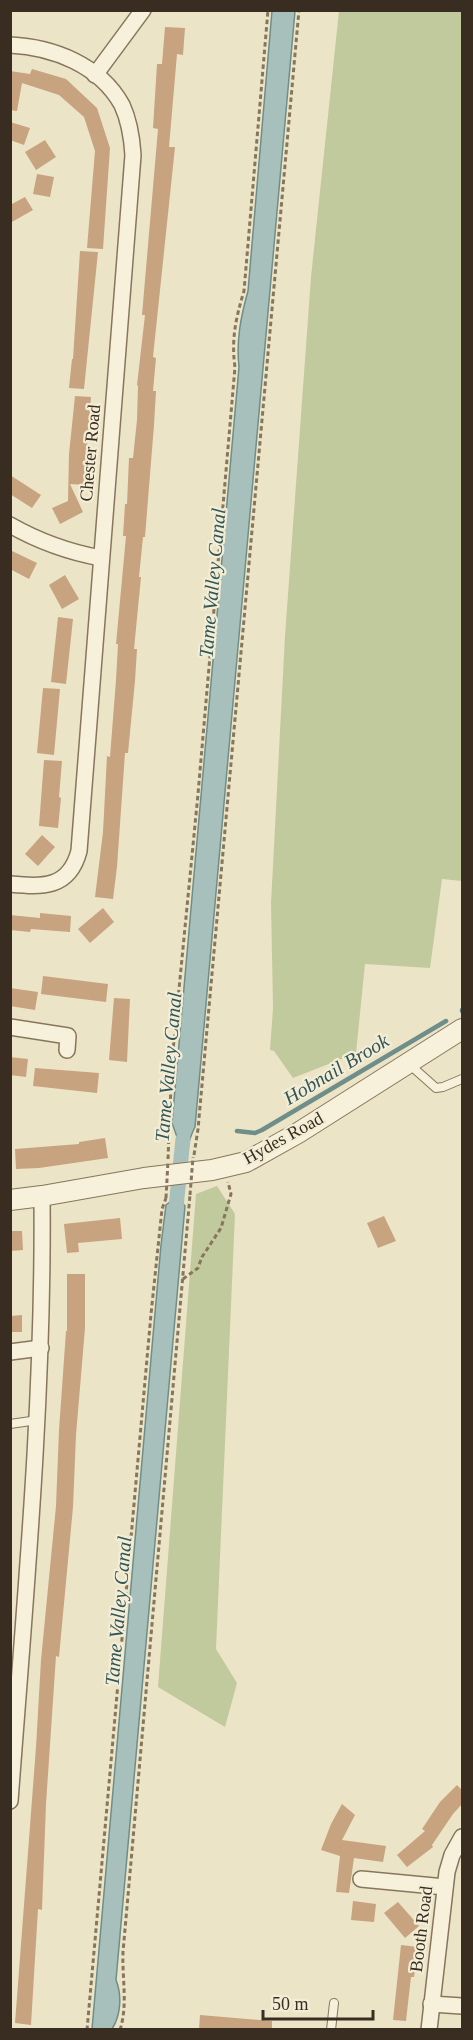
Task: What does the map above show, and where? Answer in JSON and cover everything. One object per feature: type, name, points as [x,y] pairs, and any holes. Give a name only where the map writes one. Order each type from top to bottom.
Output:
[{"type":"street","points":[[95,75],[143,10]]},
{"type":"street","name":"Chester Road","points":[[10,45],[33,46],[50,50],[95,75],[122,105],[130,130],[133,155],[77,859],[69,872],[57,882],[40,886],[10,884]]},
{"type":"street","points":[[10,525],[58,548],[101,558]]},
{"type":"street","points":[[10,1027],[68,1036],[67,1050]]},
{"type":"street","name":"Hydes Road","points":[[10,1200],[144,1178],[179,1175],[246,1162],[298,1133],[462,1029]]},
{"type":"street","points":[[10,1801],[38,1420],[42,1196]]},
{"type":"street","points":[[10,1352],[41,1348]]},
{"type":"street","name":"Booth Road","points":[[429,2030],[445,1887],[452,1855],[462,1837]]},
{"type":"street","points":[[362,1879],[445,1887]]},
{"type":"street","points":[[431,2004],[462,2006]]},
{"type":"lane","points":[[408,1062],[435,1088],[462,1079]]},
{"type":"lane","points":[[10,1424],[38,1420]]},
{"type":"lane","points":[[331,2030],[334,2003]]},
{"type":"path","points":[[87,2030],[151,1314],[162,1209],[166,1198],[172,1061],[198,794],[234,368],[235,320],[244,291],[268,10]]},
{"type":"path","points":[[120,2030],[124,1990],[123,1952],[193,1157],[198,1129],[299,10]]},
{"type":"path","points":[[183,1279],[198,1268],[221,1228],[231,1194],[224,1167]]},
{"type":"green space","points":[[339,11],[462,11],[462,881],[442,879],[430,968],[365,964],[354,1059],[344,1058],[293,1078],[274,1051],[270,1050],[273,1008],[271,903],[285,636],[311,277]]},
{"type":"green space","points":[[217,1186],[235,1214],[216,1649],[237,1683],[225,1727],[158,1687],[196,1194]]},
{"type":"water","points":[[272,11],[295,11],[195,1127],[181,1159],[176,1151],[177,1137],[172,1123],[239,367],[239,338],[248,291]]},
{"type":"water","points":[[177,1197],[185,1206],[116,1980],[120,2005],[112,2029],[92,2029],[161,1245],[166,1205]]},
{"type":"building","points":[[165,27],[185,28],[183,55],[177,54],[169,147],[175,147],[153,357],[156,358],[153,391],[156,391],[154,425],[145,537],[143,537],[139,577],[141,577],[134,649],[137,649],[135,681],[128,753],[125,753],[113,899],[95,897],[116,680],[118,644],[116,644],[126,536],[123,536],[125,504],[127,504],[129,458],[133,458],[137,420],[137,385],[145,315],[142,315],[158,129],[153,128],[157,64],[162,64]]},
{"type":"building","points":[[32,69],[66,79],[97,108],[110,148],[103,249],[87,248],[95,151],[84,117],[59,95],[22,83],[17,111],[10,110],[10,71],[30,74]]},
{"type":"building","points":[[10,122],[30,128],[24,145],[10,140]]},
{"type":"building","points":[[45,140],[56,157],[36,170],[25,152]]},
{"type":"building","points":[[37,174],[54,177],[50,197],[33,194]]},
{"type":"building","points":[[25,197],[33,210],[10,223],[10,205]]},
{"type":"building","points":[[80,251],[98,252],[84,389],[69,388]]},
{"type":"building","points":[[75,396],[91,397],[84,485],[70,484],[83,512],[60,524],[52,508],[68,501],[69,454]]},
{"type":"building","points":[[10,475],[41,495],[32,508],[10,494]]},
{"type":"building","points":[[10,550],[37,563],[29,579],[10,569]]},
{"type":"building","points":[[65,575],[79,599],[62,609],[49,585]]},
{"type":"building","points":[[58,617],[73,619],[66,684],[51,682]]},
{"type":"building","points":[[43,688],[60,689],[54,755],[37,753]]},
{"type":"building","points":[[44,760],[62,761],[58,828],[39,826]]},
{"type":"building","points":[[42,835],[55,847],[38,866],[25,854]]},
{"type":"building","points":[[103,908],[114,922],[90,943],[78,929]]},
{"type":"building","points":[[40,913],[71,916],[70,932],[10,930],[10,915],[40,918]]},
{"type":"building","points":[[43,976],[108,984],[106,1002],[41,994]]},
{"type":"building","points":[[10,988],[38,992],[35,1010],[10,1006]]},
{"type":"building","points":[[114,998],[130,999],[127,1062],[109,1060]]},
{"type":"building","points":[[10,1057],[28,1059],[26,1077],[10,1075]]},
{"type":"building","points":[[35,1068],[99,1073],[97,1093],[33,1086]]},
{"type":"building","points":[[105,1138],[108,1158],[16,1169],[15,1149],[79,1144],[79,1142]]},
{"type":"building","points":[[384,1216],[396,1241],[378,1248],[367,1223]]},
{"type":"building","points":[[120,1218],[122,1239],[78,1243],[79,1252],[67,1253],[64,1224]]},
{"type":"building","points":[[10,1231],[22,1231],[23,1250],[10,1251]]},
{"type":"building","points":[[67,1274],[85,1274],[85,1328],[76,1435],[73,1507],[59,1657],[56,1656],[46,1804],[42,1910],[38,1909],[31,2025],[15,2023],[41,1660],[56,1506],[67,1331]]},
{"type":"building","points":[[22,1315],[22,1332],[10,1332],[10,1316]]},
{"type":"building","points":[[457,1785],[462,1790],[462,1804],[432,1845],[433,1847],[407,1867],[397,1855],[425,1831],[422,1829],[440,1802]]},
{"type":"building","points":[[342,1804],[355,1815],[342,1840],[386,1846],[383,1862],[354,1858],[349,1893],[336,1892],[340,1856],[321,1850]]},
{"type":"building","points":[[353,1901],[376,1904],[374,1922],[351,1920]]},
{"type":"building","points":[[398,1902],[419,1926],[405,1938],[384,1913]]},
{"type":"building","points":[[401,1945],[418,1947],[414,1977],[411,1977],[406,2021],[393,2020]]},
{"type":"building","points":[[200,2015],[272,2021],[272,2030],[199,2030]]},
{"type":"waterway","name":"Hobnail Brook","points":[[237,1131],[255,1133],[262,1130],[446,1021]]},
{"type":"waterway","name":"Tame Valley Canal","points":[[175,1217],[183,1139]]}]
